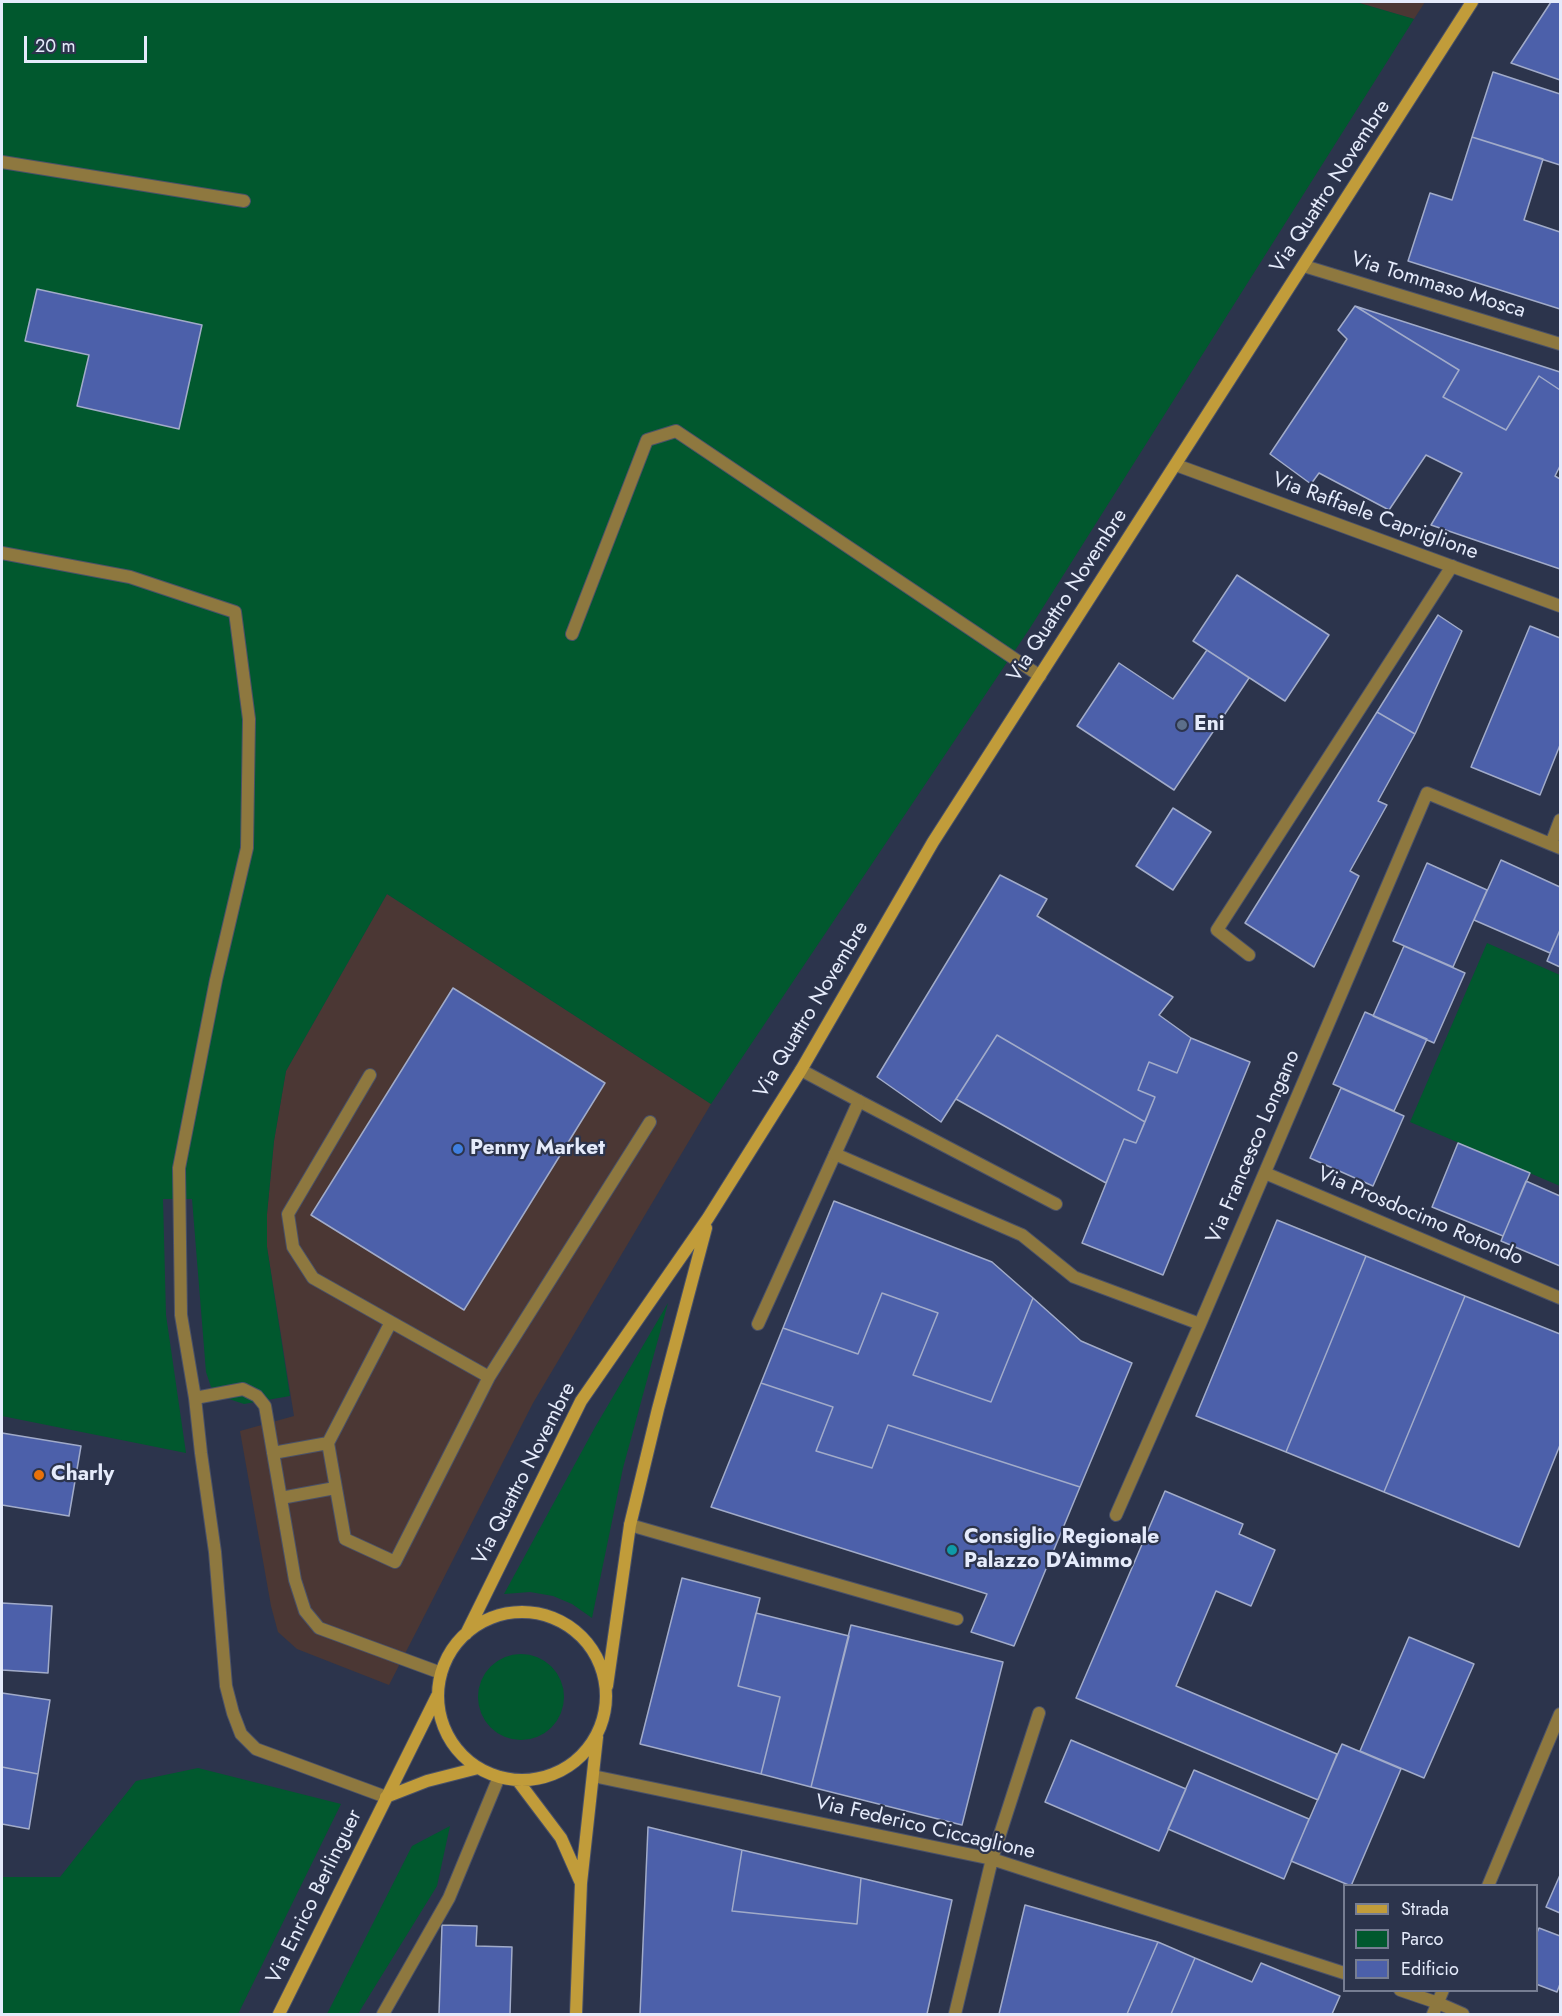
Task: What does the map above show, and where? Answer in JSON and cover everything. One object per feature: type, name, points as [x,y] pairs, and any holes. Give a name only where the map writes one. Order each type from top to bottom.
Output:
[{"type":"main road","name":"Via Quattro Novembre","points":[[466,1634],[581,1401],[708,1218],[801,1070],[933,842],[1472,2]]},
{"type":"main road","name":"Via Quattro Novembre","points":[[607,1689],[630,1525],[708,1218]]},
{"type":"main road","points":[[576,2014],[582,1883],[597,1736],[606,1713],[607,1689],[596,1653],[570,1626],[536,1612],[498,1615],[466,1634],[450,1651],[441,1673],[438,1696],[441,1718],[449,1738],[462,1755],[478,1768],[499,1777],[518,1780],[550,1776],[577,1761],[597,1736]]},
{"type":"main road","name":"Via Enrico Berlinguer","points":[[279,2014],[438,1696]]},
{"type":"main road","name":"Via Enrico Berlinguer","points":[[386,1797],[427,1780],[478,1768]]},
{"type":"main road","points":[[518,1780],[561,1838],[582,1883]]},
{"type":"street","points":[[2,162],[244,201]]},
{"type":"street","name":"Via Tommaso Mosca","points":[[1304,266],[1560,344]]},
{"type":"street","points":[[572,634],[647,440],[676,431],[1040,676]]},
{"type":"street","name":"Via Raffaele Capriglione","points":[[1176,465],[1560,606]]},
{"type":"street","points":[[2,553],[130,577],[235,612],[249,719],[246,848],[216,980],[179,1168],[181,1315],[195,1398],[215,1552],[226,1686],[241,1734],[256,1749],[386,1797]]},
{"type":"street","points":[[1250,955],[1217,930],[1452,566]]},
{"type":"street","name":"Via Francesco Longano","points":[[1116,1515],[1427,793],[1556,846]]},
{"type":"street","points":[[1556,846],[1560,820]]},
{"type":"street","points":[[801,1070],[1056,1204]]},
{"type":"street","points":[[370,1075],[288,1214],[293,1247],[313,1278],[489,1377]]},
{"type":"street","points":[[758,1324],[859,1101]]},
{"type":"street","points":[[391,1322],[328,1443],[345,1539],[395,1562],[489,1377],[650,1122]]},
{"type":"street","points":[[835,1154],[1022,1235],[1074,1277],[1200,1324]]},
{"type":"street","name":"Via Prosdocimo Rotondo","points":[[1265,1173],[1560,1298]]},
{"type":"street","points":[[195,1398],[243,1389],[257,1396],[265,1406],[295,1580],[305,1611],[318,1628],[441,1673]]},
{"type":"street","points":[[273,1453],[328,1443]]},
{"type":"street","points":[[281,1498],[335,1488]]},
{"type":"street","points":[[630,1525],[957,1619]]},
{"type":"street","points":[[955,2014],[992,1859],[1039,1713]]},
{"type":"street","points":[[1489,1884],[1560,1714]]},
{"type":"street","name":"Via Federico Ciccaglione","points":[[593,1776],[992,1859],[1343,1973]]},
{"type":"street","points":[[383,2014],[449,1898],[499,1777]]},
{"type":"street","points":[[1404,1992],[1435,2009],[1463,2014]]},
{"type":"street","points":[[1435,2009],[1442,1992]]},
{"type":"shaded area","points":[[1356,2],[1425,2],[1414,19]]},
{"type":"shaded area","points":[[387,894],[711,1104],[533,1403],[389,1685],[297,1649],[278,1632],[271,1606],[240,1431],[294,1416],[267,1247],[267,1214],[274,1141],[286,1071]]},
{"type":"green space","points":[[2,2],[1356,2],[1414,19],[1030,628],[711,1104],[387,894],[286,1071],[274,1141],[267,1214],[267,1247],[290,1396],[244,1404],[229,1399],[211,1387],[206,1372],[192,1199],[163,1199],[166,1315],[186,1453],[2,1416]]},
{"type":"green space","points":[[1487,943],[1560,975],[1560,1186],[1410,1122]]},
{"type":"green space","points":[[668,1303],[623,1468],[592,1618],[572,1604],[553,1596],[530,1592],[504,1594],[594,1429]]},
{"type":"green space","points":[[521,1654],[537,1658],[551,1667],[560,1681],[564,1697],[560,1713],[551,1727],[537,1736],[521,1740],[505,1736],[491,1727],[482,1713],[478,1697],[482,1681],[491,1667],[505,1658]]},
{"type":"green space","points":[[198,1768],[341,1804],[238,2014],[2,2014],[2,1877],[60,1877],[136,1781]]},
{"type":"green space","points":[[450,1826],[437,1886],[358,2014],[327,2014],[412,1846]]},
{"type":"building","points":[[1551,2],[1560,2],[1560,80],[1511,63]]},
{"type":"building","points":[[1493,72],[1560,94],[1560,165],[1472,137]]},
{"type":"building","points":[[1472,137],[1543,159],[1524,220],[1560,232],[1560,309],[1408,261],[1430,193],[1452,200]]},
{"type":"building","points":[[37,289],[202,325],[179,429],[77,406],[89,355],[25,341]]},
{"type":"building","points":[[1355,306],[1459,370],[1443,397],[1506,430],[1539,376],[1560,390],[1560,466],[1555,476],[1560,479],[1560,569],[1431,525],[1462,473],[1426,455],[1389,510],[1319,473],[1311,484],[1270,454],[1347,339],[1338,330]]},
{"type":"building","points":[[1355,306],[1560,372],[1560,390],[1539,376],[1506,430],[1443,397],[1459,370]]},
{"type":"building","points":[[1237,575],[1329,635],[1285,701],[1193,641]]},
{"type":"building","points":[[1438,615],[1462,631],[1415,734],[1377,712]]},
{"type":"building","points":[[1530,626],[1560,638],[1560,745],[1540,795],[1471,767]]},
{"type":"building","points":[[1207,650],[1249,678],[1174,790],[1077,726],[1119,663],[1173,699]]},
{"type":"building","points":[[1377,712],[1415,734],[1378,801],[1387,805],[1350,871],[1359,876],[1314,967],[1245,923]]},
{"type":"building","points":[[1173,808],[1211,832],[1173,890],[1136,866]]},
{"type":"building","points":[[1501,860],[1560,887],[1560,930],[1550,953],[1474,920]]},
{"type":"building","points":[[1427,863],[1487,890],[1453,967],[1393,941]]},
{"type":"building","points":[[1000,875],[1047,899],[1037,916],[1173,997],[1159,1015],[1191,1038],[1177,1073],[1149,1062],[1138,1090],[1155,1097],[1145,1122],[997,1035],[941,1122],[877,1077]]},
{"type":"building","points":[[1560,930],[1560,967],[1547,961]]},
{"type":"building","points":[[1404,946],[1465,973],[1434,1043],[1373,1016]]},
{"type":"building","name":"Penny Market","points":[[453,988],[605,1083],[464,1310],[311,1215]]},
{"type":"building","points":[[1365,1012],[1427,1039],[1394,1111],[1333,1084]]},
{"type":"building","points":[[997,1035],[1145,1122],[1136,1143],[1124,1139],[1106,1183],[956,1099]]},
{"type":"building","points":[[1191,1038],[1250,1062],[1163,1275],[1082,1243],[1124,1139],[1136,1143],[1155,1097],[1138,1090],[1149,1062],[1177,1073]]},
{"type":"building","points":[[1341,1088],[1404,1116],[1373,1186],[1310,1158]]},
{"type":"building","points":[[1458,1143],[1530,1173],[1503,1236],[1432,1207]]},
{"type":"building","points":[[1526,1181],[1560,1196],[1560,1266],[1501,1241]]},
{"type":"building","points":[[834,1201],[992,1262],[1033,1298],[991,1402],[913,1375],[938,1313],[882,1293],[858,1354],[783,1328]]},
{"type":"building","points":[[1277,1220],[1366,1256],[1286,1452],[1196,1416]]},
{"type":"building","points":[[1366,1256],[1465,1296],[1384,1492],[1286,1452]]},
{"type":"building","points":[[882,1293],[938,1313],[913,1375],[991,1402],[1033,1298],[1081,1341],[1132,1363],[1080,1487],[888,1425],[872,1468],[816,1451],[833,1407],[761,1383],[783,1328],[858,1354]]},
{"type":"building","points":[[1465,1296],[1560,1334],[1560,1445],[1519,1547],[1384,1492]]},
{"type":"building","name":"Consiglio Regionale Palazzo D'Aimmo","points":[[761,1383],[833,1407],[816,1451],[872,1468],[888,1425],[1080,1487],[1014,1646],[971,1632],[987,1594],[711,1507]]},
{"type":"building","name":"Charly","points":[[2,1433],[81,1446],[69,1516],[2,1505]]},
{"type":"building","points":[[1165,1491],[1243,1524],[1239,1534],[1275,1550],[1251,1606],[1216,1591],[1176,1686],[1337,1754],[1318,1800],[1076,1698]]},
{"type":"building","points":[[682,1578],[760,1598],[738,1686],[780,1697],[761,1774],[640,1744]]},
{"type":"building","points":[[2,1603],[52,1606],[48,1673],[2,1670]]},
{"type":"building","points":[[756,1613],[849,1636],[811,1787],[761,1774],[780,1697],[738,1686]]},
{"type":"building","points":[[851,1625],[1003,1662],[962,1825],[811,1787]]},
{"type":"building","points":[[1409,1637],[1474,1664],[1424,1778],[1360,1751]]},
{"type":"building","points":[[2,1693],[50,1700],[38,1774],[2,1767]]},
{"type":"building","points":[[1071,1740],[1186,1789],[1159,1851],[1045,1802]]},
{"type":"building","points":[[1342,1744],[1401,1769],[1352,1884],[1346,1884],[1291,1861]]},
{"type":"building","points":[[2,1767],[38,1774],[29,1829],[2,1824]]},
{"type":"building","points":[[1194,1770],[1309,1819],[1284,1879],[1168,1829]]},
{"type":"building","points":[[648,1827],[742,1850],[732,1911],[857,1924],[861,1878],[952,1900],[927,2014],[640,2014]]},
{"type":"building","points":[[742,1850],[861,1878],[857,1924],[732,1911]]},
{"type":"building","points":[[1560,1875],[1560,1913],[1546,1907]]},
{"type":"building","points":[[1025,1905],[1158,1942],[1127,2014],[999,2014]]},
{"type":"building","points":[[442,1925],[477,1926],[476,1946],[512,1947],[510,2014],[439,2014]]},
{"type":"building","points":[[1539,1928],[1560,1936],[1560,1984],[1557,1992],[1538,1985]]},
{"type":"building","points":[[1158,1942],[1195,1958],[1171,2014],[1127,2014]]},
{"type":"building","points":[[1195,1958],[1252,1982],[1261,1963],[1340,1996],[1332,2014],[1171,2014]]},
{"type":"place","name":"Eni","points":[[1182,725]]},
{"type":"place","name":"Penny Market","points":[[458,1149]]},
{"type":"place","name":"Charly","points":[[39,1475]]},
{"type":"place","name":"Consiglio Regionale Palazzo D'Aimmo","points":[[952,1550]]}]
